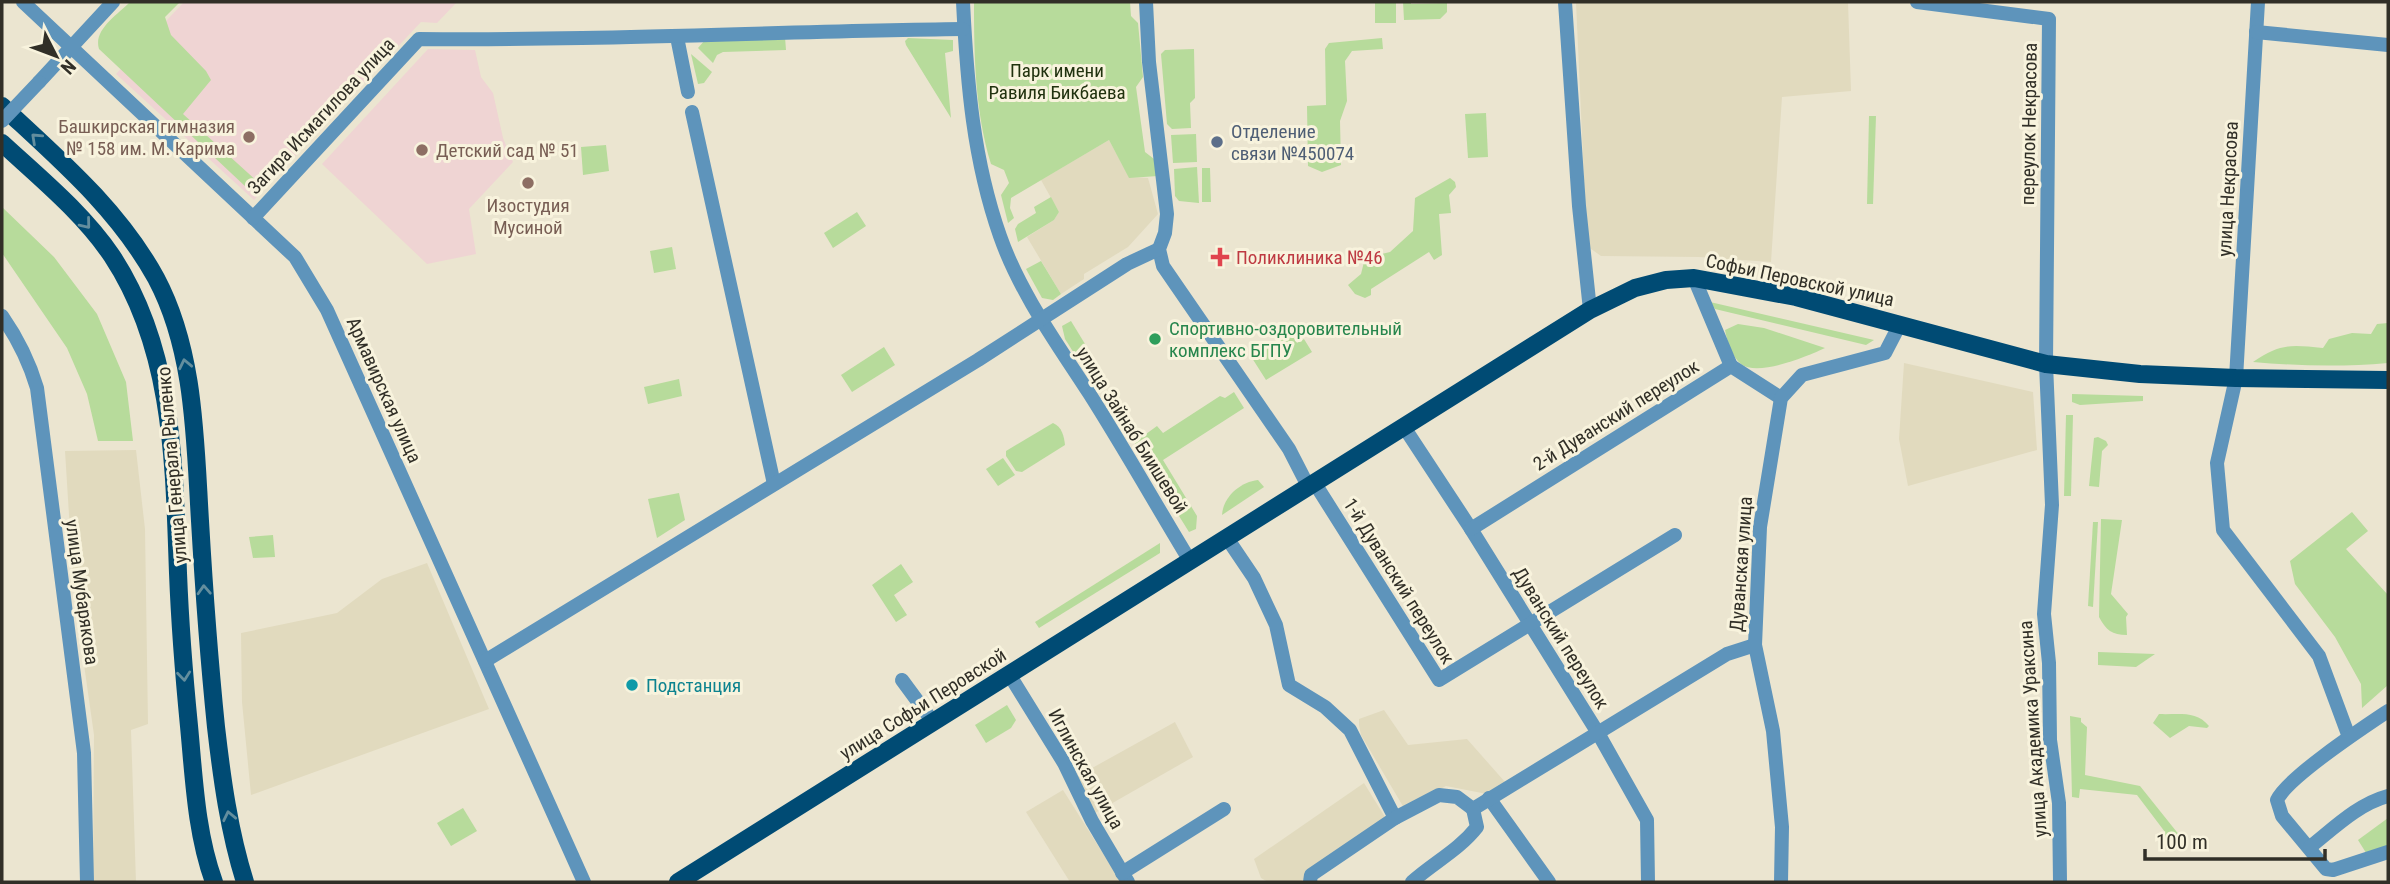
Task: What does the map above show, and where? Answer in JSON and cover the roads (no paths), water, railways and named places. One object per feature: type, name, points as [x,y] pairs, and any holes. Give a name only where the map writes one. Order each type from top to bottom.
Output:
[{"type":"main road","name":"улица Генерала Рыленко","points":[[2,106],[94,193],[130,236],[157,281],[177,328],[189,383],[207,643],[224,793],[245,882]]},
{"type":"main road","name":"улица Генерала Рыленко","points":[[2,142],[78,214],[112,256],[137,303],[163,381],[173,459],[181,643],[197,811],[214,882]]},
{"type":"main road","name":"Софьи Перовской улица","points":[[1190,561],[1590,310],[1635,288],[1666,280],[1694,278],[1796,297],[2046,364],[2140,374],[2388,380]]},
{"type":"main road","name":"улица Софьи Перовской","points":[[678,882],[1190,561]]},
{"type":"street","name":"Армавирская улица","points":[[23,2],[295,257],[327,310],[584,882]]},
{"type":"street","points":[[2,121],[113,2]]},
{"type":"street","name":"улица Зайнаб Биишевой","points":[[964,2],[966,76],[982,173],[1000,236],[1018,279],[1041,320],[1190,561]]},
{"type":"street","points":[[1146,2],[1149,62],[1167,214],[1165,233],[1159,249],[1163,266],[1311,484]]},
{"type":"street","points":[[1565,2],[1579,206],[1590,310]]},
{"type":"street","name":"переулок Некрасова","points":[[1917,2],[2049,19],[2046,364]]},
{"type":"street","name":"улица Некрасова","points":[[2258,2],[2236,378],[2217,463],[2222,530],[2319,656],[2349,737]]},
{"type":"street","name":"Загира Исмагилова улица","points":[[253,218],[419,39],[677,37],[750,32],[963,29]]},
{"type":"street","points":[[2256,32],[2388,45]]},
{"type":"street","points":[[677,37],[688,92]]},
{"type":"street","points":[[692,112],[774,484]]},
{"type":"street","points":[[485,661],[1041,320],[1127,264],[1159,249]]},
{"type":"street","points":[[1694,278],[1731,366]]},
{"type":"street","name":"улица Мубарякова","points":[[2,316],[19,340],[31,366],[37,388],[83,753],[87,882]]},
{"type":"street","points":[[1781,398],[1802,375],[1885,353],[1899,324]]},
{"type":"street","name":"улица Академика Ураксина","points":[[2046,364],[2052,505],[2044,614],[2049,663],[2050,740],[2059,803],[2060,882]]},
{"type":"street","name":"2-й Дуванский переулок","points":[[1471,529],[1731,366],[1781,398]]},
{"type":"street","name":"Дуванская улица","points":[[1781,398],[1759,527],[1755,645],[1773,731],[1783,827],[1782,882]]},
{"type":"street","name":"Дуванский переулок","points":[[1404,427],[1598,733],[1647,820],[1648,882]]},
{"type":"street","name":"1-й Дуванский переулок","points":[[1311,484],[1439,680],[1675,536]]},
{"type":"street","points":[[1227,538],[1254,578],[1276,625],[1289,685],[1325,707],[1350,730],[1395,818]]},
{"type":"street","points":[[1473,809],[1727,654],[1755,645]]},
{"type":"street","name":"Иглинская улица","points":[[1009,674],[1064,763],[1092,821],[1125,878]]},
{"type":"street","points":[[902,680],[933,722]]},
{"type":"street","points":[[2388,711],[2349,737],[2280,793],[2277,800],[2282,816],[2326,869],[2333,870],[2388,852]]},
{"type":"street","points":[[1310,882],[1311,875],[1395,818],[1439,795],[1457,797],[1473,809],[1477,827],[1466,841],[1412,882]]},
{"type":"street","points":[[2310,847],[2351,814],[2377,799],[2388,796]]},
{"type":"street","points":[[1489,798],[1549,882]]},
{"type":"street","points":[[1125,878],[1224,809]]},
{"type":"place","name":"Башкирская гимназия № 158 им. М. Карима","points":[[249,137]]},
{"type":"place","name":"Отделение связи №450074","points":[[1217,142]]},
{"type":"place","name":"Детский сад № 51","points":[[422,150]]},
{"type":"place","name":"Изостудия Мусиной","points":[[528,183]]},
{"type":"place","name":"Поликлиника №46","points":[[1220,257]]},
{"type":"place","name":"Спортивно-оздоровительный комплекс БГПУ","points":[[1155,339]]},
{"type":"place","name":"Подстанция","points":[[632,685]]},
{"type":"park label","name":"Парк имени Равиля Бикбаева","points":[[1057,81]]}]
